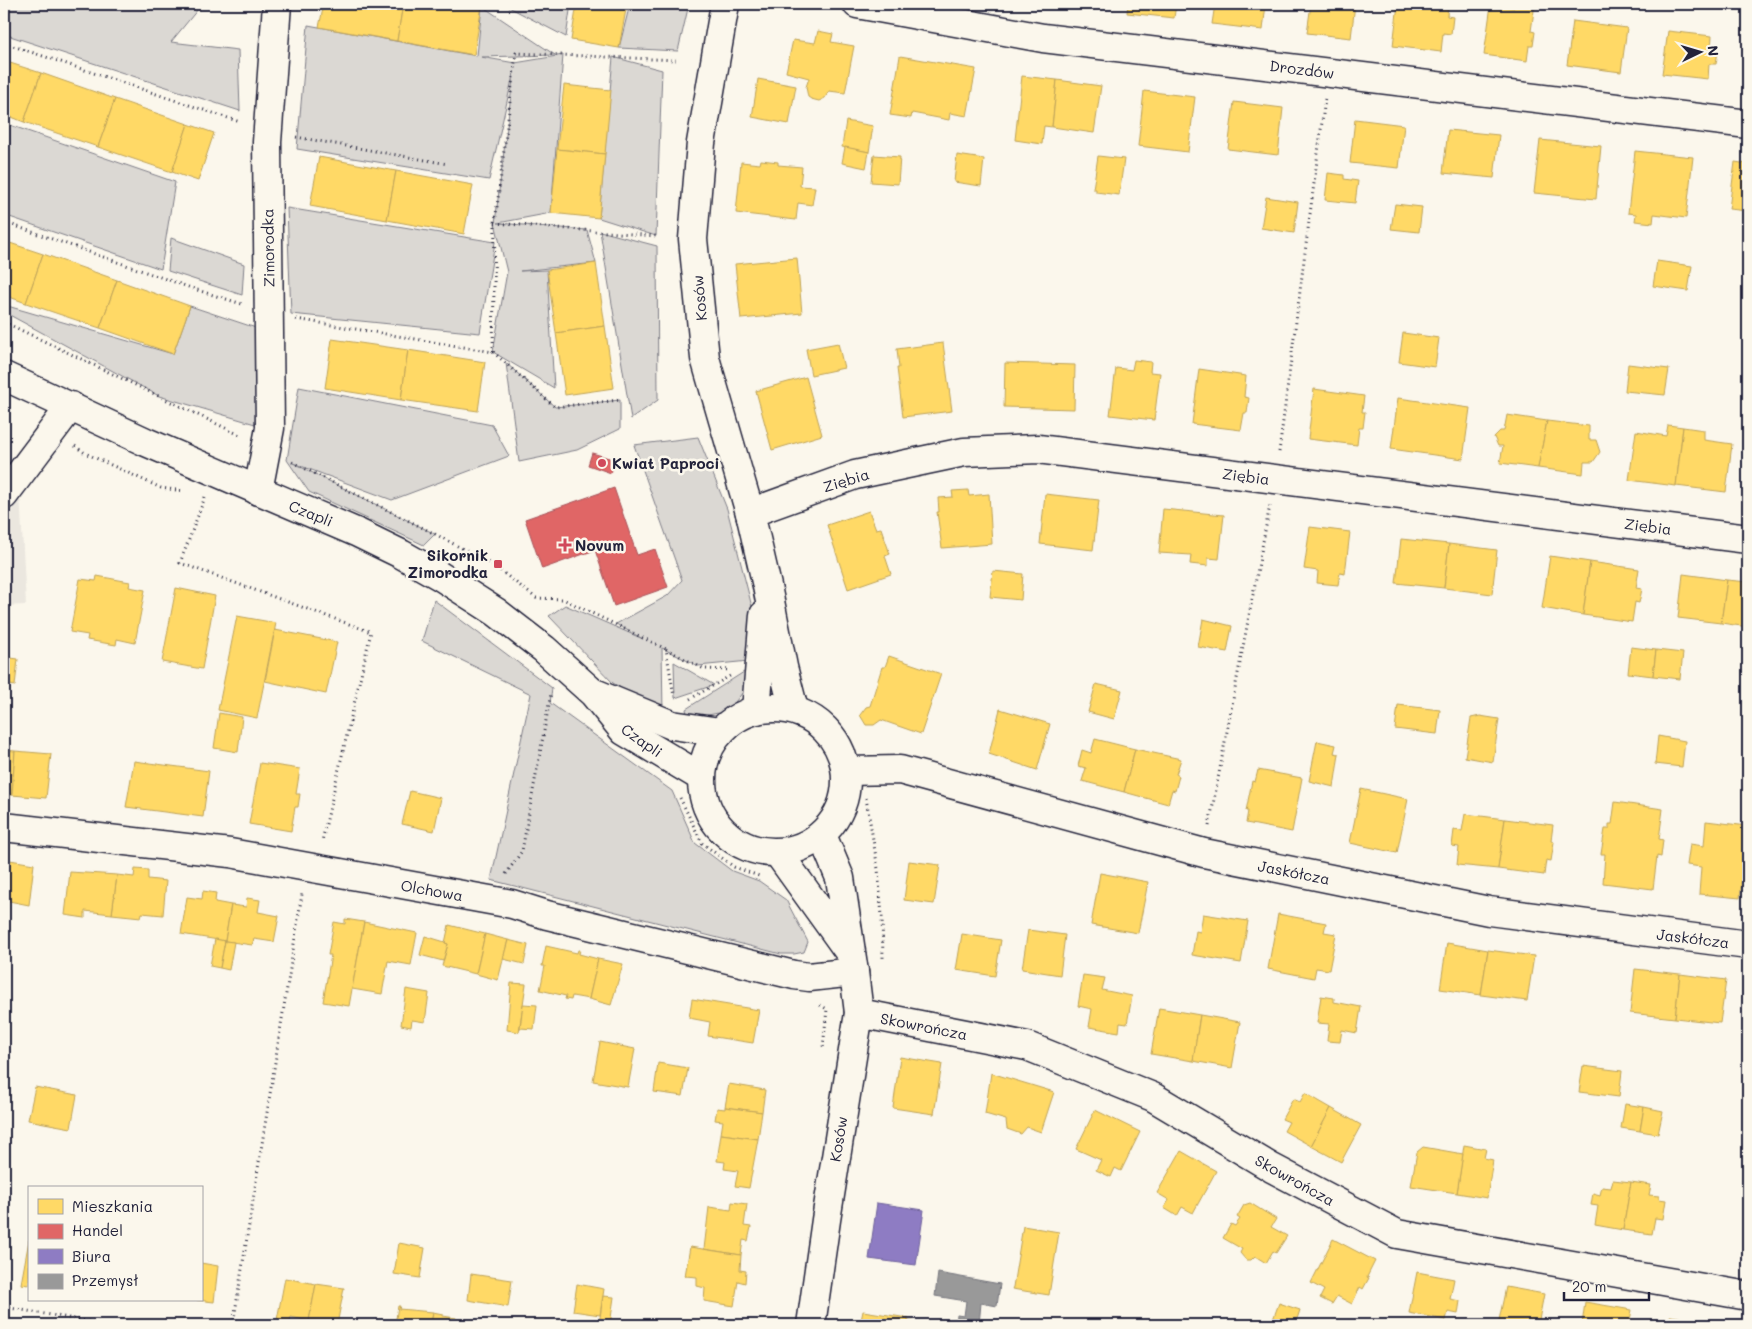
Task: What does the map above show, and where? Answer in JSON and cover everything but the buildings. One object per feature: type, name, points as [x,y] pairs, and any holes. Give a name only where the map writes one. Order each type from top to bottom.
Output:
[{"type":"street","name":"Zimorodka","points":[[258,491],[270,428],[267,142],[277,4]]},
{"type":"street","name":"Kosów","points":[[725,4],[701,144],[694,239],[705,358],[750,513],[794,710]]},
{"type":"street","name":"Drozdów","points":[[856,4],[1043,38],[1748,124]]},
{"type":"street","name":"Czapli","points":[[4,376],[146,442],[358,533],[401,554],[462,589],[523,632],[593,693],[624,730],[701,777]]},
{"type":"street","points":[[4,495],[71,406]]},
{"type":"street","name":"Ziębia","points":[[750,513],[855,475],[964,452],[1038,450],[1748,539]]},
{"type":"street","name":"Kosów","points":[[756,710],[767,586]]},
{"type":"street","name":"Czapli","points":[[593,693],[672,725],[720,732]]},
{"type":"street","points":[[782,708],[794,710],[809,717],[823,727],[834,740],[842,755],[846,771],[846,789],[842,806],[834,822],[822,835],[801,848],[778,853],[754,850],[732,840],[715,823],[704,801],[701,777],[704,761],[710,745],[720,732],[736,718],[756,710],[782,708]]},
{"type":"street","name":"Jaskółcza","points":[[846,771],[900,770],[1204,853],[1489,911],[1748,945]]},
{"type":"street","name":"Olchowa","points":[[4,827],[230,853],[512,904],[556,917],[794,975],[809,977],[852,962]]},
{"type":"street","name":"Kosów","points":[[811,1325],[858,1014],[840,878],[822,835]]},
{"type":"street","points":[[778,853],[852,962]]},
{"type":"street","name":"Skowrończa","points":[[858,1014],[1026,1046],[1153,1097],[1272,1168],[1397,1234],[1748,1296]]},
{"type":"path","points":[[4,43],[249,125]]},
{"type":"path","points":[[493,352],[495,223],[516,53],[676,60]]},
{"type":"path","points":[[295,137],[448,164]]},
{"type":"path","points":[[4,222],[242,304]]},
{"type":"path","points":[[495,223],[656,236]]},
{"type":"path","points":[[288,318],[493,352],[555,407],[620,400]]},
{"type":"path","points":[[4,322],[244,437]]},
{"type":"path","points":[[85,453],[161,488],[185,491]]},
{"type":"path","points":[[287,460],[493,565],[536,598],[563,599],[704,669],[739,671]]},
{"type":"path","points":[[199,494],[206,496],[180,563],[372,632],[321,845],[302,892],[233,1325]]},
{"type":"path","points":[[666,649],[675,698]]},
{"type":"path","points":[[684,702],[731,676]]},
{"type":"path","points":[[501,881],[522,851],[552,688],[558,694]]},
{"type":"path","points":[[678,793],[702,844],[734,868],[765,878]]},
{"type":"path","points":[[871,823],[882,916],[882,967]]},
{"type":"path","points":[[813,1001],[827,1009],[822,1051]]},
{"type":"path","points":[[4,1307],[110,1325]]},
{"type":"shaded area","points":[[4,4],[179,4],[198,9],[171,42],[238,50],[240,111],[4,34]]},
{"type":"shaded area","points":[[503,4],[571,4],[566,37]]},
{"type":"shaded area","points":[[630,4],[689,4],[678,51],[619,48]]},
{"type":"shaded area","points":[[482,6],[555,55],[481,57],[515,63],[563,55],[551,213],[498,223],[587,230],[596,263],[520,271],[547,270],[554,388],[493,352],[507,272],[495,223],[514,71],[489,180],[297,149],[308,25],[477,56]]},
{"type":"shaded area","points":[[613,57],[662,70],[656,236],[599,218]]},
{"type":"shaded area","points":[[4,123],[175,182],[161,269],[4,215]]},
{"type":"shaded area","points":[[287,208],[495,242],[480,333],[291,314]]},
{"type":"shaded area","points":[[600,231],[657,246],[658,400],[631,419]]},
{"type":"shaded area","points":[[171,238],[244,264],[242,295],[168,271]]},
{"type":"shaded area","points":[[4,305],[173,354],[190,306],[259,329],[255,424],[159,396],[4,312]]},
{"type":"shaded area","points":[[506,363],[555,407],[620,400],[620,429],[577,450],[519,462]]},
{"type":"shaded area","points":[[299,387],[492,425],[509,456],[392,500],[293,463],[435,534],[424,545],[309,492],[287,460]]},
{"type":"shaded area","points":[[698,437],[727,509],[752,607],[749,661],[698,666],[662,648],[663,715],[613,683],[549,616],[565,605],[643,639],[616,624],[667,596],[682,580],[634,445]]},
{"type":"shaded area","points":[[20,493],[26,605],[4,606],[4,494]]},
{"type":"shaded area","points":[[434,600],[552,688],[550,703],[672,791],[695,843],[732,871],[759,881],[786,900],[808,942],[804,952],[781,954],[491,880],[531,694],[422,641]]},
{"type":"shaded area","points":[[674,662],[714,685],[675,698]]},
{"type":"shaded area","points":[[747,670],[743,692],[728,711],[688,719],[686,709]]},
{"type":"place","name":"Kwiat Paproci","points":[[602,463]]},
{"type":"place","name":"Novum","points":[[565,545]]},
{"type":"place","name":"Sikornik Zimorodka","points":[[498,564]]}]
